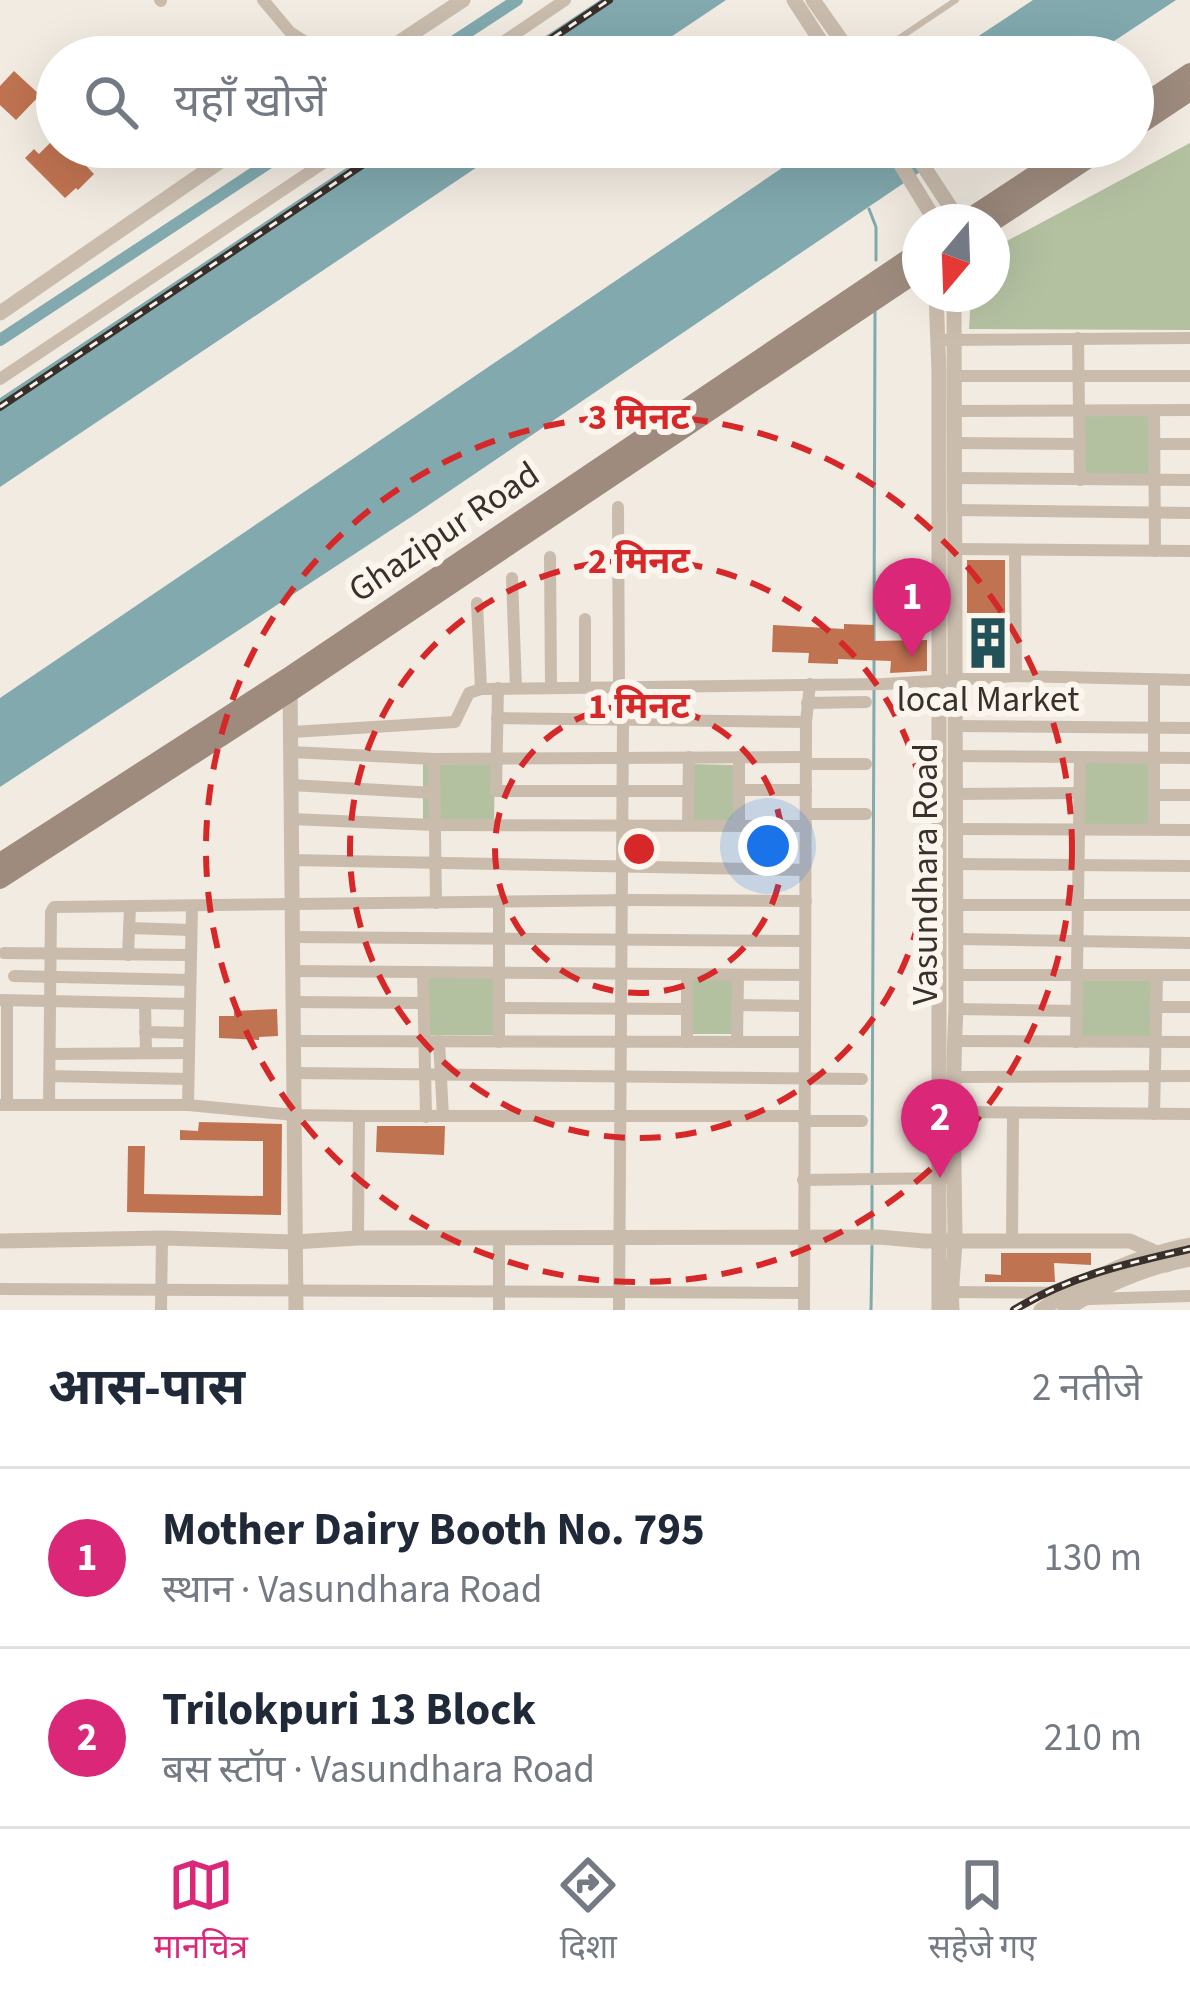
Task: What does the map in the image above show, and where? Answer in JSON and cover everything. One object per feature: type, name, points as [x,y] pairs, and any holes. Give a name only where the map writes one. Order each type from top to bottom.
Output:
[{"type":"main road","points":[[1154,96],[1190,72]]},
{"type":"main road","points":[[1154,116],[1190,92]]},
{"type":"main road","points":[[989,204],[1044,168]]},
{"type":"main road","points":[[1010,211],[1075,168]]},
{"type":"main road","name":"Ghazipur Road","points":[[0,880],[902,262]]},
{"type":"main road","name":"Ghazipur Road","points":[[0,862],[290,684],[902,284]]},
{"type":"street","points":[[263,0],[297,36]]},
{"type":"street","points":[[409,36],[463,0]]},
{"type":"street","points":[[512,36],[565,0]]},
{"type":"street","points":[[794,0],[817,36]]},
{"type":"street","points":[[813,0],[838,36]]},
{"type":"street","points":[[0,313],[211,168]]},
{"type":"street","points":[[0,379],[316,168]]},
{"type":"street","points":[[909,168],[943,204]]},
{"type":"street","points":[[920,168],[932,204]]},
{"type":"street","name":"Vasundhara Road","points":[[940,312],[955,376],[956,411],[955,549],[947,679],[955,726],[956,1010],[946,1178]]},
{"type":"street","name":"Vasundhara Road","points":[[951,312],[946,340],[946,1241],[952,1310]]},
{"type":"street","points":[[1078,338],[1080,480]]},
{"type":"street","points":[[946,340],[1190,338]]},
{"type":"street","points":[[955,376],[1190,376]]},
{"type":"street","points":[[1154,410],[1155,551]]},
{"type":"street","points":[[956,411],[1190,410]]},
{"type":"street","points":[[954,442],[1080,444]]},
{"type":"street","points":[[1154,444],[1190,445]]},
{"type":"street","points":[[954,478],[1190,481]]},
{"type":"street","points":[[618,506],[623,687],[620,1310]]},
{"type":"street","points":[[953,509],[1190,513]]},
{"type":"street","points":[[955,549],[1190,551]]},
{"type":"street","points":[[1015,550],[1016,676]]},
{"type":"street","points":[[550,556],[551,688]]},
{"type":"street","points":[[512,578],[516,688]]},
{"type":"street","points":[[477,604],[482,689]]},
{"type":"street","points":[[585,619],[585,687]]},
{"type":"street","points":[[292,732],[455,722],[473,689],[878,684],[1016,676],[1190,680]]},
{"type":"street","points":[[1154,679],[1154,830]]},
{"type":"street","points":[[290,684],[296,1310]]},
{"type":"street","points":[[804,1310],[806,722],[810,684]]},
{"type":"street","points":[[497,688],[496,791],[688,790]]},
{"type":"street","points":[[807,703],[866,702]]},
{"type":"street","points":[[496,718],[806,722]]},
{"type":"street","points":[[955,726],[1190,728]]},
{"type":"street","points":[[291,752],[434,759],[739,757],[866,764]]},
{"type":"street","points":[[954,756],[1190,758]]},
{"type":"street","points":[[688,825],[689,757]]},
{"type":"street","points":[[739,757],[739,826]]},
{"type":"street","points":[[1076,1042],[1080,758]]},
{"type":"street","points":[[434,759],[436,903]]},
{"type":"street","points":[[291,785],[434,793]]},
{"type":"street","points":[[739,790],[806,790]]},
{"type":"street","points":[[954,794],[1079,794]]},
{"type":"street","points":[[1154,794],[1190,795]]},
{"type":"street","points":[[291,819],[434,825],[739,826],[866,814]]},
{"type":"street","points":[[954,829],[1190,830]]},
{"type":"street","points":[[291,860],[805,870]]},
{"type":"street","points":[[955,864],[1190,866]]},
{"type":"street","points":[[49,1105],[54,907],[806,901]]},
{"type":"street","points":[[499,902],[499,1042]]},
{"type":"street","points":[[956,905],[1190,905]]},
{"type":"street","points":[[128,955],[130,907]]},
{"type":"street","points":[[188,1105],[192,907]]},
{"type":"street","points":[[129,928],[191,930]]},
{"type":"street","points":[[292,937],[805,941]]},
{"type":"street","points":[[956,939],[1190,943]]},
{"type":"street","points":[[4,953],[190,955]]},
{"type":"street","points":[[292,971],[805,975]]},
{"type":"street","points":[[423,972],[426,1117]]},
{"type":"street","points":[[687,974],[687,1042]]},
{"type":"street","points":[[737,1042],[738,975]]},
{"type":"street","points":[[955,975],[1190,976]]},
{"type":"street","points":[[14,976],[190,980]]},
{"type":"street","points":[[1154,1114],[1156,976]]},
{"type":"street","points":[[190,1004],[3,1000],[4,1105],[188,1105],[294,1115],[862,1121]]},
{"type":"street","points":[[292,1002],[422,1003]]},
{"type":"street","points":[[145,1003],[146,1053]]},
{"type":"street","points":[[738,1005],[804,1006]]},
{"type":"street","points":[[1156,1007],[1190,1007]]},
{"type":"street","points":[[499,1008],[686,1009]]},
{"type":"street","points":[[956,1010],[1077,1011]]},
{"type":"street","points":[[146,1032],[189,1033]]},
{"type":"street","points":[[293,1041],[804,1042]]},
{"type":"street","points":[[439,1041],[443,1116]]},
{"type":"street","points":[[955,1041],[1190,1042]]},
{"type":"street","points":[[50,1054],[189,1053]]},
{"type":"street","points":[[293,1072],[862,1079]]},
{"type":"street","points":[[50,1076],[188,1079]]},
{"type":"street","points":[[955,1077],[1190,1076]]},
{"type":"street","points":[[952,1112],[1190,1114]]},
{"type":"street","points":[[1012,1240],[1013,1113]]},
{"type":"street","points":[[358,1238],[359,1116]]},
{"type":"street","points":[[803,1180],[946,1178]]},
{"type":"street","points":[[0,1241],[871,1237],[1130,1241],[1162,1259],[1190,1259]]},
{"type":"street","points":[[161,1310],[162,1238]]},
{"type":"street","points":[[499,1238],[499,1310]]},
{"type":"street","name":"Vasundhara Road","points":[[939,1310],[946,1241]]},
{"type":"street","points":[[1041,1310],[1072,1301],[1190,1245]]},
{"type":"street","points":[[0,1289],[804,1293]]},
{"type":"street","points":[[950,1292],[1072,1301],[1190,1296]]},
{"type":"lane","points":[[902,36],[956,0]]},
{"type":"green space","points":[[1190,143],[1190,330],[969,329],[970,312],[1010,312],[1010,239],[1143,168],[1154,168],[1154,162]]},
{"type":"green space","points":[[1081,413],[1153,414],[1152,476],[1081,476]]},
{"type":"green space","points":[[423,759],[495,760],[494,823],[423,822]]},
{"type":"green space","points":[[1081,763],[1153,763],[1152,826],[1081,826]]},
{"type":"green space","points":[[693,764],[733,765],[733,822],[692,821]]},
{"type":"green space","points":[[424,972],[496,973],[495,1035],[425,1035]]},
{"type":"green space","points":[[1080,975],[1152,976],[1151,1039],[1080,1038]]},
{"type":"green space","points":[[692,976],[732,977],[732,1034],[691,1034]]},
{"type":"water","points":[[600,0],[726,0],[672,36],[546,36]]},
{"type":"water","points":[[1033,0],[1176,0],[1122,36],[979,36]]},
{"type":"water","points":[[346,168],[476,168],[0,487],[0,398]]},
{"type":"water","points":[[782,168],[926,168],[417,513],[0,787],[0,698]]},
{"type":"building","points":[[14,71],[36,91],[36,99],[16,120],[0,105],[0,86]]},
{"type":"building","points":[[34,149],[36,168],[88,168],[94,174],[65,198],[25,158]]},
{"type":"building","name":"local Market","points":[[967,560],[1005,560],[1005,666],[967,668]]},
{"type":"building","points":[[844,624],[874,625],[874,641],[927,640],[927,671],[890,673],[891,661],[808,663],[809,653],[772,652],[773,625],[844,629]]},
{"type":"building","points":[[277,1009],[278,1036],[219,1038],[219,1016]]},
{"type":"building","points":[[199,1122],[282,1124],[281,1215],[127,1212],[128,1146],[145,1146],[144,1194],[263,1196],[263,1141],[180,1140],[180,1130],[198,1131]]},
{"type":"building","points":[[377,1126],[445,1126],[444,1155],[376,1152]]},
{"type":"building","points":[[1001,1253],[1091,1253],[1091,1265],[1054,1263],[1055,1282],[985,1282],[985,1274],[1001,1275]]},
{"type":"waterway","points":[[462,36],[517,0]]},
{"type":"waterway","points":[[0,340],[261,168]]},
{"type":"waterway","points":[[869,209],[876,227],[876,260]]},
{"type":"waterway","points":[[874,642],[875,311]]},
{"type":"waterway","points":[[874,658],[874,678]]},
{"type":"waterway","points":[[872,1176],[874,688]]},
{"type":"waterway","points":[[872,1186],[872,1230]]},
{"type":"waterway","points":[[871,1310],[872,1246]]},
{"type":"railway","points":[[555,36],[609,0]]},
{"type":"railway","points":[[0,407],[358,168]]},
{"type":"railway","points":[[1014,1310],[1078,1279],[1190,1249]]},
{"type":"place","name":"local Market","points":[[988,643]]},
{"type":"place","name":"Mother Dairy Booth No. 795","points":[[912,657]]},
{"type":"place","name":"Trilokpuri 13 Block","points":[[940,1178]]}]
